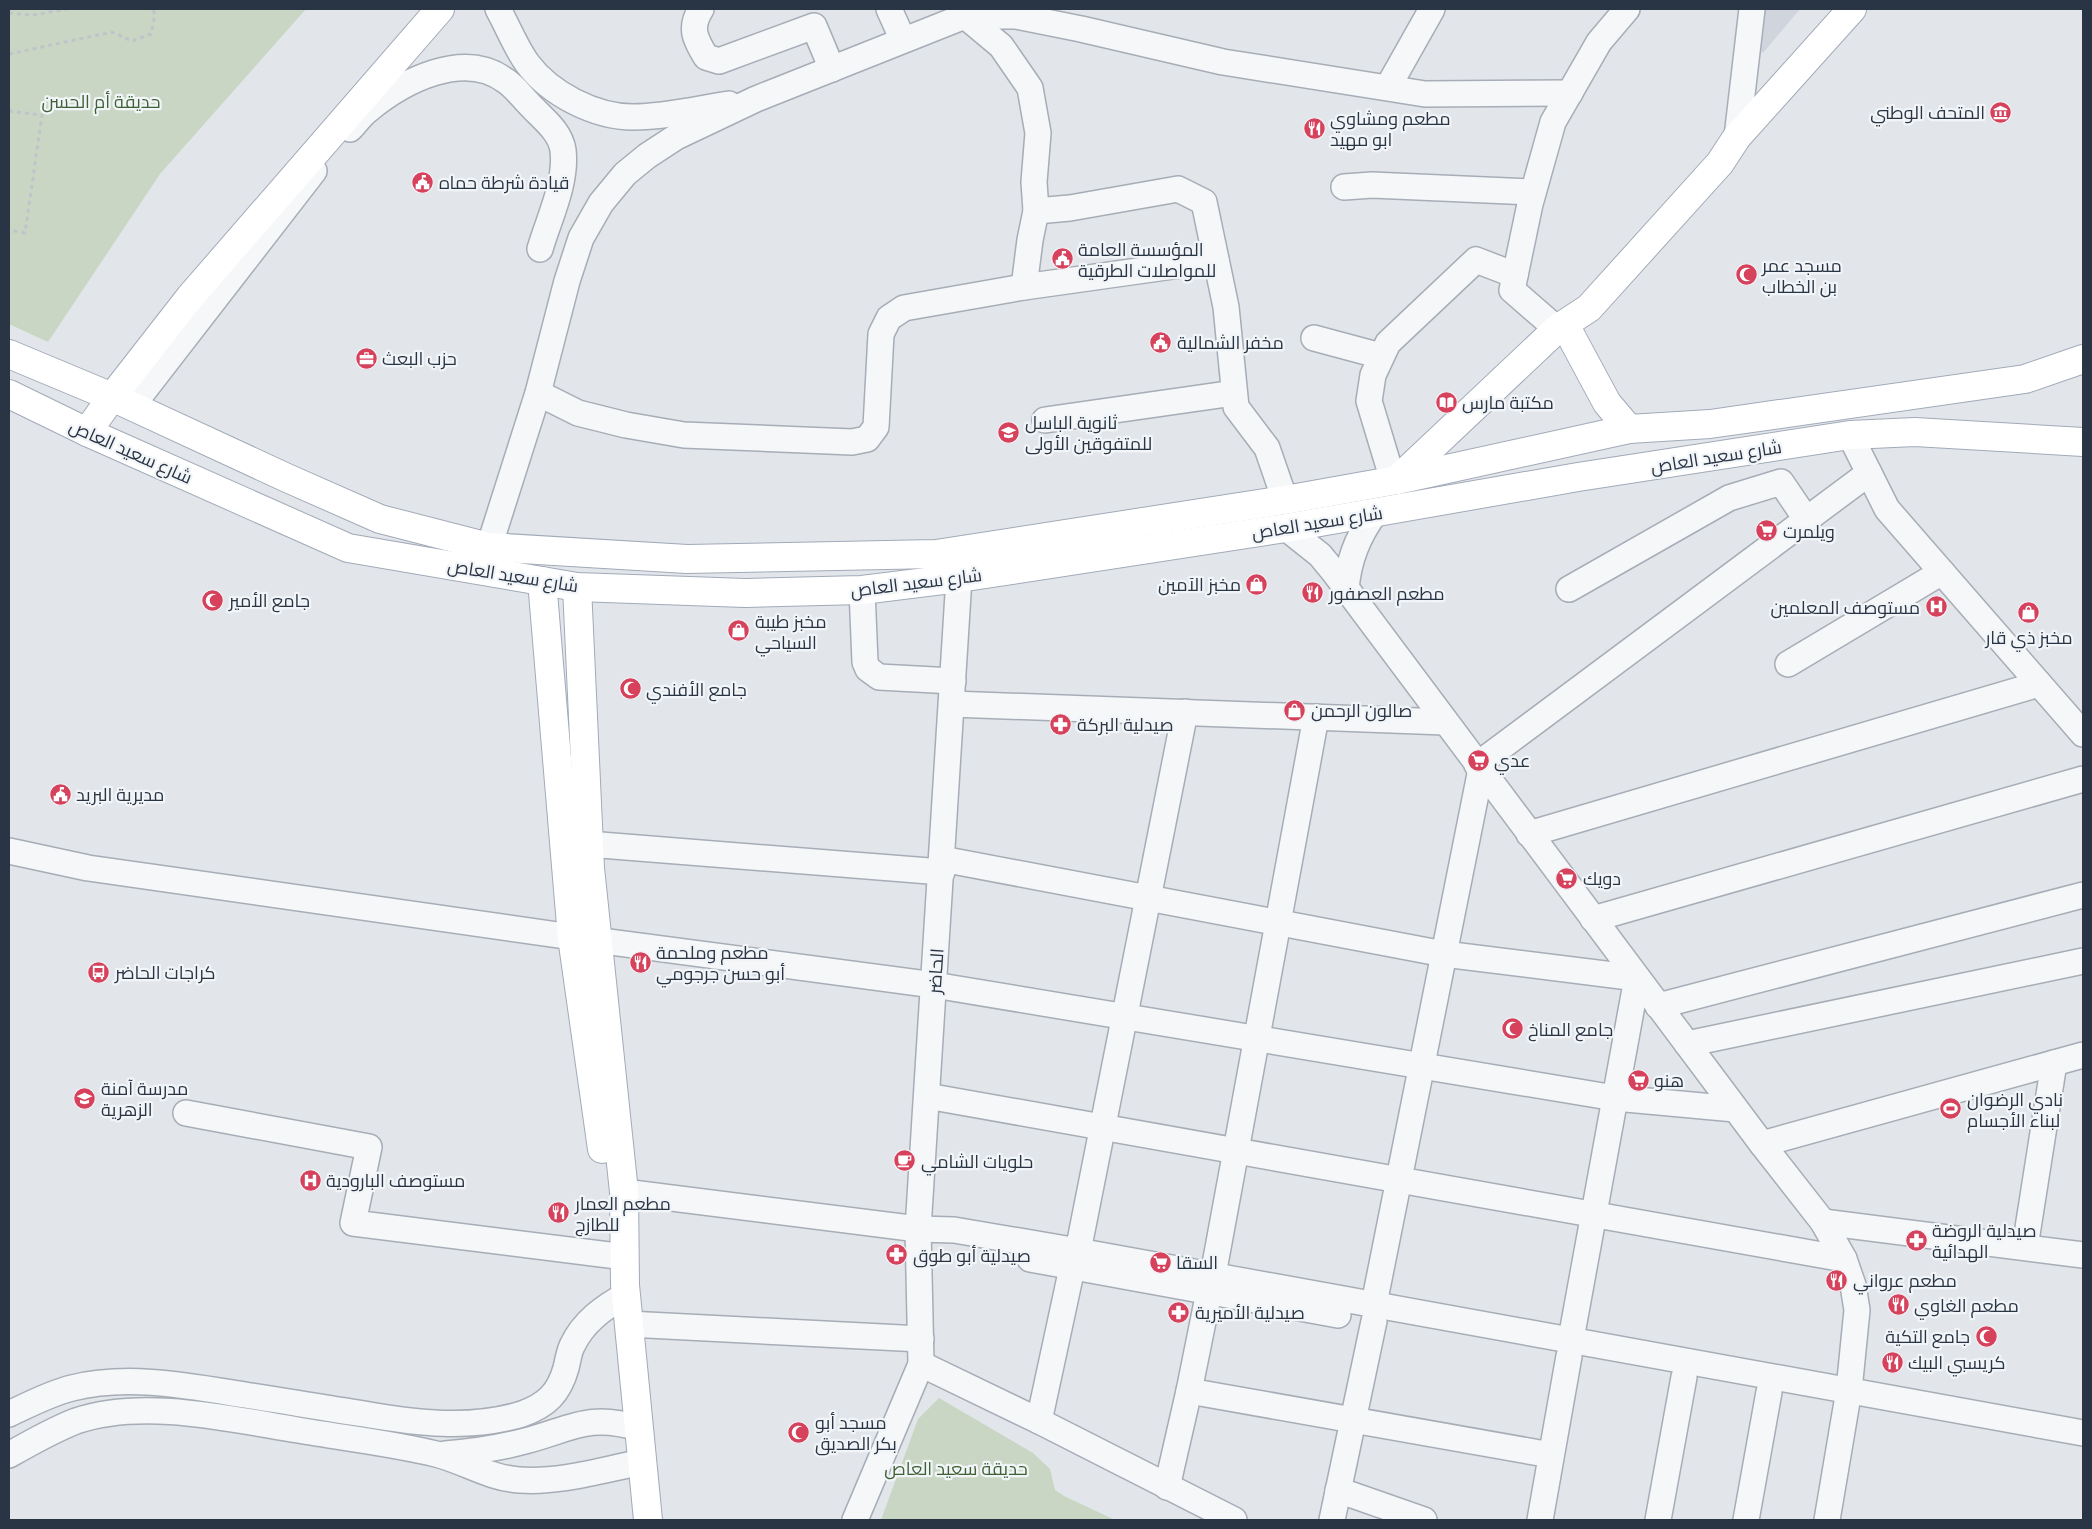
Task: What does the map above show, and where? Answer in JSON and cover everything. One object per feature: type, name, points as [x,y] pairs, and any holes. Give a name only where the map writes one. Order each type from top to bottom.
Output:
[{"type":"main road","points":[[86,432],[122,402],[190,296],[440,9]]},
{"type":"main road","points":[[1397,480],[1561,327],[1589,308],[1720,163],[1737,137],[1852,9]]},
{"type":"main road","points":[[1561,327],[1607,403],[1629,429]]},
{"type":"main road","points":[[9,354],[122,402],[380,519],[489,547],[687,559],[936,554],[1285,500],[1397,480],[1629,429],[1710,424],[2025,379],[2083,359]]},
{"type":"main road","name":"شارع سعيد العاص","points":[[9,394],[86,432],[348,548],[577,586],[746,592],[862,590],[959,578],[1286,528],[1578,477],[1850,435],[1915,432],[2083,442]]},
{"type":"main road","points":[[542,581],[585,939],[617,1256],[625,1290]]},
{"type":"main road","points":[[577,586],[588,844],[585,939],[624,1192],[625,1290],[648,1520]]},
{"type":"street","points":[[498,9],[528,65],[548,85],[579,104],[596,110],[632,117],[660,115],[756,99]]},
{"type":"street","points":[[701,9],[694,19],[696,40],[706,57],[719,61],[812,17],[832,69]]},
{"type":"street","points":[[889,9],[903,40]]},
{"type":"street","points":[[1388,88],[1432,9]]},
{"type":"street","points":[[1561,327],[1512,290],[1515,275],[1533,192],[1553,122],[1599,42],[1627,9]]},
{"type":"street","points":[[1737,137],[1752,9]]},
{"type":"street","points":[[965,12],[1001,46],[1030,88],[1038,133],[1034,182],[1036,211],[1024,287]]},
{"type":"street","points":[[489,547],[538,392],[567,281],[581,238],[601,203],[625,174],[646,156],[676,137],[756,99],[903,40],[965,12],[1016,16],[1223,62],[1424,94],[1570,93]]},
{"type":"street","points":[[122,402],[321,162],[367,110],[425,75],[457,68],[489,72],[506,81],[559,136],[564,162],[562,174],[540,249]]},
{"type":"street","points":[[632,117],[646,156]]},
{"type":"street","points":[[1344,188],[1372,185],[1533,192]]},
{"type":"street","points":[[1036,211],[1070,208],[1178,189],[1204,202],[1226,307],[1236,408],[1267,448],[1285,500]]},
{"type":"street","points":[[538,392],[578,413],[626,425],[684,435],[852,442],[867,439],[876,427],[881,334],[889,318],[904,308],[1024,287],[1216,260]]},
{"type":"street","points":[[1397,480],[1388,464],[1368,401],[1373,376],[1388,343],[1476,260],[1515,275]]},
{"type":"street","points":[[1314,338],[1381,356]]},
{"type":"street","points":[[1045,420],[1234,393]]},
{"type":"street","points":[[1850,435],[1887,509],[2083,734]]},
{"type":"street","points":[[1332,1520],[1374,1313],[1479,767],[1869,473]]},
{"type":"street","points":[[1569,589],[1729,498],[1781,482],[1806,519]]},
{"type":"street","points":[[1346,590],[1347,576],[1354,549],[1359,536],[1374,513]]},
{"type":"street","points":[[1286,528],[1320,555],[1762,1144],[1823,1222],[1844,1259],[1853,1285],[1857,1310],[1856,1399],[1842,1520]]},
{"type":"street","points":[[1788,664],[1942,572]]},
{"type":"street","name":"الحاضر","points":[[921,1364],[918,1229],[959,578]]},
{"type":"street","points":[[862,590],[865,662],[868,669],[879,677],[952,692],[1185,712],[1445,722]]},
{"type":"street","points":[[1529,834],[2039,684]]},
{"type":"street","points":[[1039,1421],[1103,1128],[1185,712]]},
{"type":"street","points":[[1167,1487],[1211,1283],[1316,717]]},
{"type":"street","points":[[1593,919],[2083,779]]},
{"type":"street","points":[[588,844],[942,866],[1148,898],[1444,954],[1637,978]]},
{"type":"street","points":[[9,851],[88,868],[585,939],[934,984],[1615,1098],[1735,1108]]},
{"type":"street","points":[[1658,1006],[2083,895]]},
{"type":"street","points":[[1687,1044],[2083,961]]},
{"type":"street","points":[[1540,1520],[1637,978]]},
{"type":"street","points":[[1762,1144],[2083,1055]]},
{"type":"street","points":[[2024,1247],[2054,1063]]},
{"type":"street","points":[[927,1096],[1844,1259]]},
{"type":"street","points":[[186,1113],[369,1148],[353,1223],[617,1256]]},
{"type":"street","points":[[624,1192],[918,1229],[933,1238],[951,1244],[1075,1259],[1211,1283],[1856,1399],[2083,1445]]},
{"type":"street","points":[[1823,1222],[2083,1255]]},
{"type":"street","points":[[9,1414],[71,1388],[118,1382],[204,1388],[407,1421],[470,1423],[496,1420],[523,1413],[546,1402],[560,1388],[571,1346],[581,1330],[625,1290]]},
{"type":"street","points":[[628,1324],[921,1339]]},
{"type":"street","points":[[1570,1348],[1684,1377],[1768,1392],[1856,1399],[2083,1433]]},
{"type":"street","points":[[855,1520],[921,1364],[1039,1421],[1234,1520]]},
{"type":"street","points":[[1658,1520],[1684,1377]]},
{"type":"street","points":[[560,1388],[581,1423]]},
{"type":"street","points":[[1189,1391],[1551,1456]]},
{"type":"street","points":[[1746,1520],[1768,1392]]},
{"type":"street","points":[[1827,1520],[1856,1399]]},
{"type":"street","points":[[9,1455],[31,1442],[77,1421],[108,1415],[148,1411],[195,1414],[437,1454],[495,1476],[516,1480],[538,1481],[642,1462]]},
{"type":"street","points":[[437,1454],[497,1448],[527,1441],[581,1423],[611,1422],[638,1428]]},
{"type":"street","points":[[1338,1490],[1424,1520]]},
{"type":"path","points":[[9,13],[33,15],[67,9]]},
{"type":"path","points":[[9,54],[112,32],[132,41],[151,34],[155,14],[152,9]]},
{"type":"path","points":[[9,111],[42,115],[24,233],[9,230]]},
{"type":"shaded area","points":[[1755,9],[1800,9],[1763,53],[1750,44]]},
{"type":"green space","name":"حديقة أم الحسن","points":[[9,9],[306,9],[160,174],[48,342],[9,324]]},
{"type":"green space","name":"حديقة سعيد العاص","points":[[939,1398],[1033,1453],[1050,1469],[1055,1490],[1115,1520],[881,1520],[918,1419]]},
{"type":"place","name":"المتحف الوطني","points":[[2001,112]]},
{"type":"place","name":"مطعم ومشاوي ابو مهيد","points":[[1314,128]]},
{"type":"place","name":"قيادة شرطة حماه","points":[[423,182]]},
{"type":"place","name":"المؤسسة العامة للمواصلات الطرقية","points":[[1062,259]]},
{"type":"place","name":"مسجد عمر بن الخطاب","points":[[1746,275]]},
{"type":"place","name":"مخفر الشمالية","points":[[1161,342]]},
{"type":"place","name":"حزب البعث","points":[[366,358]]},
{"type":"place","name":"مكتبة مارس","points":[[1446,402]]},
{"type":"place","name":"ثانوية الباسل للمتفوقين الأولى","points":[[1009,432]]},
{"type":"place","name":"ويلمرت","points":[[1767,531]]},
{"type":"place","name":"مخبز الآمين","points":[[1257,584]]},
{"type":"place","name":"مطعم العصفور","points":[[1313,593]]},
{"type":"place","name":"جامع الأمير","points":[[213,600]]},
{"type":"place","name":"مستوصف المعلمين","points":[[1936,607]]},
{"type":"place","name":"مخبز ذي قار","points":[[2029,612]]},
{"type":"place","name":"مخبز طيبة السياحي","points":[[739,631]]},
{"type":"place","name":"جامع الأفندي","points":[[630,689]]},
{"type":"place","name":"صالون الرحمن","points":[[1295,710]]},
{"type":"place","name":"صيدلية البركة","points":[[1061,724]]},
{"type":"place","name":"عدي","points":[[1478,760]]},
{"type":"place","name":"مديرية البريد","points":[[60,794]]},
{"type":"place","name":"دويك","points":[[1567,878]]},
{"type":"place","name":"مطعم وملحمة أبو حسن جرجومي","points":[[640,962]]},
{"type":"place","name":"كراجات الحاضر","points":[[99,972]]},
{"type":"place","name":"جامع المناخ","points":[[1512,1029]]},
{"type":"place","name":"هنو","points":[[1638,1080]]},
{"type":"place","name":"مدرسة آمنة الزهرية","points":[[85,1098]]},
{"type":"place","name":"نادي الرضوان لبناء الأجسام","points":[[1951,1109]]},
{"type":"place","name":"حلويات الشامي","points":[[905,1161]]},
{"type":"place","name":"مستوصف البارودية","points":[[310,1180]]},
{"type":"place","name":"مطعم العمار للطازج","points":[[559,1213]]},
{"type":"place","name":"صيدلية الروضة الهدائية","points":[[1916,1240]]},
{"type":"place","name":"صيدلية أبو طوق","points":[[897,1255]]},
{"type":"place","name":"السقا","points":[[1160,1262]]},
{"type":"place","name":"مطعم عرواني","points":[[1837,1280]]},
{"type":"place","name":"مطعم الغاوي","points":[[1898,1305]]},
{"type":"place","name":"صيدلية الأميرية","points":[[1179,1312]]},
{"type":"place","name":"جامع التكية","points":[[1986,1336]]},
{"type":"place","name":"كريسبي البيك","points":[[1892,1362]]},
{"type":"place","name":"مسجد أبو بكر الصديق","points":[[799,1432]]}]
